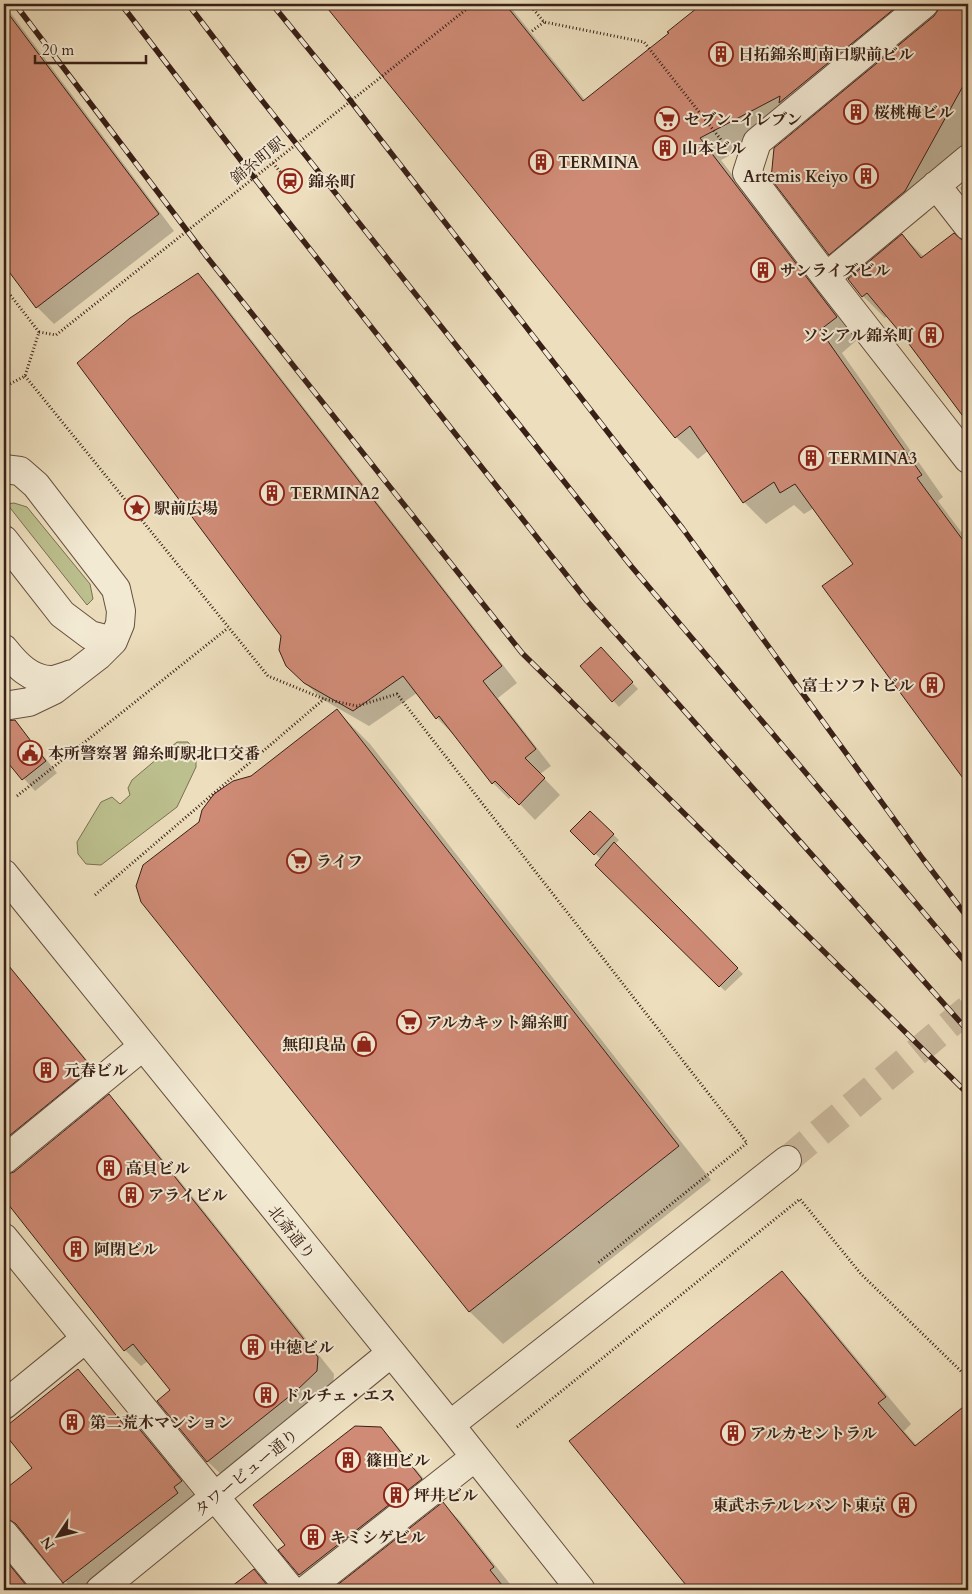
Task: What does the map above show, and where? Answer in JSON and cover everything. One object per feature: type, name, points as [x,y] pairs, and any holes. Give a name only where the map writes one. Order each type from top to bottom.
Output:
[{"type":"street","points":[[924,4],[757,142],[747,173],[968,458]]},
{"type":"street","points":[[826,277],[968,159]]},
{"type":"street","points":[[936,186],[968,226]]},
{"type":"street","points":[[4,469],[20,471],[36,485],[116,589],[121,611],[120,624],[113,641],[80,671],[54,690],[29,702],[4,706]]},
{"type":"street","points":[[4,540],[62,614],[90,635],[113,641]]},
{"type":"street","points":[[4,649],[16,664],[38,679],[54,680],[80,671]]},
{"type":"street","name":"北斎通り","points":[[4,874],[142,1047],[450,1425],[581,1590]]},
{"type":"street","points":[[4,1160],[142,1047]]},
{"type":"street","points":[[450,1425],[786,1160]]},
{"type":"street","points":[[4,1238],[291,1590]]},
{"type":"street","points":[[4,1405],[85,1339]]},
{"type":"street","name":"タワービュー通り","points":[[100,1590],[391,1353]]},
{"type":"street","points":[[306,1590],[475,1457]]},
{"type":"street","points":[[4,1534],[50,1590]]},
{"type":"path","name":"錦糸町駅","points":[[39,332],[56,336],[473,4]]},
{"type":"path","points":[[529,4],[544,22],[644,42],[747,173]]},
{"type":"path","points":[[532,31],[544,22]]},
{"type":"path","points":[[273,163],[282,174]]},
{"type":"path","points":[[4,286],[39,332],[25,376],[4,387]]},
{"type":"path","points":[[25,376],[268,676],[324,699],[357,706],[397,694],[747,1143],[591,1268]]},
{"type":"path","points":[[17,796],[228,628]]},
{"type":"path","points":[[95,895],[324,699]]},
{"type":"path","points":[[517,1427],[800,1199],[861,1274],[968,1378]]},
{"type":"green space","points":[[14,503],[27,507],[90,584],[93,599],[87,605],[7,504]]},
{"type":"green space","points":[[177,742],[188,742],[196,753],[196,767],[177,807],[101,865],[86,864],[78,854],[77,842],[101,802],[112,797],[120,804],[130,795],[128,788],[132,780]]},
{"type":"building","points":[[324,4],[505,4],[583,101],[669,33],[667,32],[702,4],[900,4],[779,103],[780,96],[700,138],[837,317],[820,330],[922,475],[917,478],[968,547],[968,785],[822,586],[853,564],[795,484],[780,493],[774,482],[743,503],[690,426],[675,438]]},
{"type":"building","points":[[939,4],[968,4],[968,77],[905,191],[829,255],[771,179],[774,148],[934,16]]},
{"type":"building","points":[[4,8],[159,214],[36,308],[4,265]]},
{"type":"building","points":[[954,233],[962,240],[968,241],[968,423],[903,336],[867,293],[862,297],[848,279],[902,234],[921,258]]},
{"type":"building","name":"TERMINA2","points":[[198,273],[502,666],[483,681],[536,749],[525,758],[545,778],[519,805],[495,781],[492,784],[439,716],[436,719],[403,676],[353,711],[304,683],[286,666],[279,650],[281,636],[77,363],[130,318]]},
{"type":"building","points":[[601,647],[633,682],[612,702],[580,666]]},
{"type":"building","name":"アルカキット錦糸町","points":[[337,709],[679,1146],[469,1312],[141,902],[136,886],[143,865],[199,822],[202,810],[214,794],[233,781],[251,776]]},
{"type":"building","name":"本所警察署 錦糸町駅北口交番","points":[[15,720],[46,761],[22,780],[4,758],[4,721]]},
{"type":"building","points":[[590,811],[614,834],[594,855],[570,831]]},
{"type":"building","points":[[614,842],[738,968],[719,987],[595,865]]},
{"type":"building","points":[[4,960],[88,1063],[86,1065],[90,1070],[4,1140]]},
{"type":"building","points":[[109,1094],[318,1357],[317,1371],[296,1391],[207,1462],[157,1401],[170,1390],[133,1344],[124,1351],[4,1199],[4,1175],[14,1172]]},
{"type":"building","name":"アルカセントラル","points":[[782,1271],[886,1397],[878,1403],[915,1446],[968,1403],[968,1590],[690,1590],[569,1441]]},
{"type":"building","points":[[78,1369],[125,1426],[132,1420],[182,1481],[174,1487],[178,1493],[63,1583],[16,1524],[4,1519],[4,1490],[32,1468],[4,1433],[4,1428]]},
{"type":"building","points":[[355,1426],[381,1427],[422,1479],[299,1575],[278,1550],[285,1545],[253,1505]]},
{"type":"building","points":[[443,1502],[494,1567],[490,1570],[506,1590],[331,1590]]},
{"type":"building","points":[[4,1558],[30,1590],[4,1590]]},
{"type":"building","points":[[254,1569],[271,1590],[227,1590]]},
{"type":"tunnel","points":[[787,1160],[968,1009]]},
{"type":"railway","points":[[15,4],[207,257],[522,653],[968,1094]]},
{"type":"railway","points":[[121,4],[272,201],[587,601],[968,1031]]},
{"type":"railway","points":[[188,4],[249,84],[631,566],[968,965]]},
{"type":"railway","points":[[272,4],[346,95],[683,529],[968,918]]},
{"type":"place","name":"日拓錦糸町南口駅前ビル","points":[[721,54]]},
{"type":"place","name":"桜桃梅ビル","points":[[856,112]]},
{"type":"place","name":"セブン-イレブン","points":[[667,119]]},
{"type":"place","name":"山本ビル","points":[[665,148]]},
{"type":"place","name":"TERMINA","points":[[541,162]]},
{"type":"place","name":"Artemis Keiyo","points":[[866,176]]},
{"type":"place","name":"錦糸町","points":[[290,181]]},
{"type":"place","name":"サンライズビル","points":[[763,270]]},
{"type":"place","name":"ソシアル錦糸町","points":[[931,335]]},
{"type":"place","name":"TERMINA3","points":[[811,458]]},
{"type":"place","name":"TERMINA2","points":[[272,493]]},
{"type":"place","name":"駅前広場","points":[[137,508]]},
{"type":"place","name":"富士ソフトビル","points":[[932,685]]},
{"type":"place","name":"本所警察署 錦糸町駅北口交番","points":[[30,753]]},
{"type":"place","name":"ライフ","points":[[299,861]]},
{"type":"place","name":"アルカキット錦糸町","points":[[409,1022]]},
{"type":"place","name":"無印良品","points":[[364,1044]]},
{"type":"place","name":"元春ビル","points":[[46,1070]]},
{"type":"place","name":"高貝ビル","points":[[109,1168]]},
{"type":"place","name":"アライビル","points":[[131,1195]]},
{"type":"place","name":"阿閉ビル","points":[[76,1249]]},
{"type":"place","name":"中徳ビル","points":[[253,1347]]},
{"type":"place","name":"ドルチェ・エス","points":[[266,1395]]},
{"type":"place","name":"第二荒木マンション","points":[[72,1422]]},
{"type":"place","name":"アルカセントラル","points":[[733,1433]]},
{"type":"place","name":"篠田ビル","points":[[348,1460]]},
{"type":"place","name":"坪井ビル","points":[[396,1495]]},
{"type":"place","name":"東武ホテルレバント東京","points":[[904,1505]]},
{"type":"place","name":"キミシゲビル","points":[[313,1537]]}]
